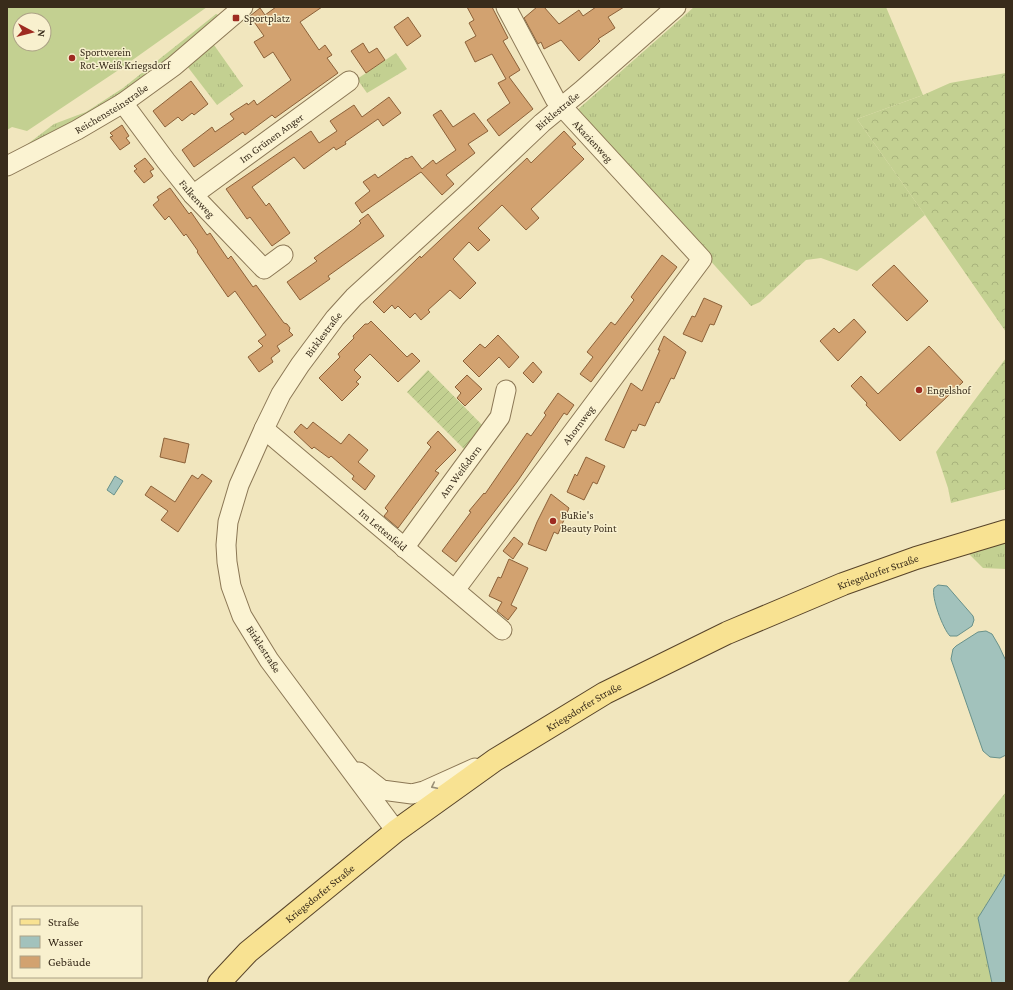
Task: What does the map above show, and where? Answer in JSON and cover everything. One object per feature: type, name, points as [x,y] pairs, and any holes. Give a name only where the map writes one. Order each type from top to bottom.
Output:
[{"type":"main road","name":"Kriegsdorfer Straße","points":[[219,983],[248,952],[396,831],[495,760],[605,693],[727,633],[850,582],[916,558],[1006,531]]},
{"type":"street","name":"Reichensteinstraße","points":[[7,166],[77,130],[123,103],[174,66],[243,7]]},
{"type":"street","name":"Akazienweg","points":[[506,7],[555,99],[561,107],[702,259]]},
{"type":"street","name":"Birklestraße","points":[[396,831],[269,660],[242,616],[231,586],[226,545],[228,522],[239,485],[266,424],[296,371],[335,318],[354,297],[466,195],[542,123],[676,7]]},
{"type":"street","name":"Im Grünen Anger","points":[[193,195],[349,81]]},
{"type":"street","name":"Falkenweg","points":[[123,103],[193,195],[264,269],[283,255]]},
{"type":"street","name":"Ahornweg","points":[[455,590],[702,259]]},
{"type":"street","name":"Am Weißdorn","points":[[404,548],[500,417],[506,390]]},
{"type":"street","name":"Im Lettenfeld","points":[[266,424],[404,548],[502,630]]},
{"type":"street","name":"Birklestraße","points":[[342,759],[382,790],[412,794],[424,791],[495,760]]},
{"type":"green space","name":"Sportverein Rot-Weiß Kriegsdorf","points":[[7,7],[207,7],[117,71],[27,131],[12,127],[7,130]]},
{"type":"green space","points":[[694,7],[886,7],[923,95],[857,119],[925,215],[857,271],[821,258],[806,260],[760,302],[751,306],[576,111]]},
{"type":"green space","points":[[216,14],[221,16],[139,82],[26,149],[25,146],[54,124],[86,112],[123,88]]},
{"type":"green space","points":[[214,45],[243,86],[217,105],[187,66]]},
{"type":"green space","points":[[396,53],[407,69],[367,93],[357,79]]},
{"type":"green space","points":[[1006,73],[1006,332],[857,119],[923,95],[950,83]]},
{"type":"green space","points":[[1006,358],[1006,489],[951,503],[948,488],[936,452]]},
{"type":"green space","points":[[428,370],[487,430],[469,454],[407,392]]},
{"type":"green space","points":[[1006,538],[1006,569],[983,568],[965,550]]},
{"type":"green space","points":[[1006,792],[1006,873],[978,918],[992,983],[847,983],[961,848]]},
{"type":"water","points":[[115,476],[123,481],[114,495],[107,490]]},
{"type":"water","points":[[938,585],[947,586],[973,616],[974,620],[972,626],[957,636],[950,636],[938,613],[934,598],[934,588]]},
{"type":"water","points":[[986,631],[992,634],[1006,661],[1006,755],[1000,758],[990,757],[983,751],[951,659],[953,649],[956,646],[978,632]]},
{"type":"water","points":[[1006,873],[1006,983],[992,983],[978,918]]},
{"type":"building","points":[[276,7],[322,7],[300,22],[319,50],[325,45],[332,55],[327,58],[338,73],[275,118],[272,115],[245,135],[243,132],[194,167],[182,150],[212,127],[215,132],[234,119],[230,114],[247,103],[248,105],[254,100],[257,105],[291,80],[273,52],[264,58],[254,42],[264,36],[250,16],[260,8],[265,15]]},
{"type":"building","points":[[467,7],[492,7],[508,38],[503,41],[520,70],[509,77],[533,109],[499,136],[487,120],[510,103],[498,83],[506,79],[492,54],[475,62],[465,42],[476,36],[469,23],[474,20]]},
{"type":"building","points":[[537,7],[544,7],[559,24],[579,10],[583,16],[596,7],[624,7],[608,17],[615,28],[598,39],[600,41],[579,61],[561,40],[544,49],[541,42],[538,44],[524,18]]},
{"type":"building","points":[[408,17],[421,36],[407,46],[394,27]]},
{"type":"building","points":[[363,43],[369,53],[377,48],[385,60],[366,73],[351,51]]},
{"type":"building","points":[[191,81],[208,104],[194,115],[192,113],[182,121],[178,117],[165,127],[153,111]]},
{"type":"building","points":[[389,97],[401,113],[383,126],[378,119],[345,142],[346,144],[336,150],[334,147],[304,169],[294,157],[252,187],[266,206],[269,203],[290,233],[272,246],[250,217],[247,219],[226,189],[311,131],[319,143],[337,131],[330,121],[354,105],[362,117]]},
{"type":"building","points":[[441,110],[453,127],[474,113],[488,131],[468,144],[475,153],[446,175],[454,184],[442,195],[421,172],[362,213],[355,203],[370,191],[363,182],[375,174],[378,178],[406,158],[407,159],[412,156],[422,169],[433,160],[436,164],[456,150],[433,115]]},
{"type":"building","points":[[122,125],[129,136],[126,138],[130,143],[120,150],[110,137],[113,136],[110,133]]},
{"type":"building","points":[[564,131],[576,144],[572,147],[584,159],[531,209],[539,218],[526,230],[502,205],[478,228],[490,240],[478,251],[469,242],[453,259],[476,283],[460,299],[450,290],[428,310],[430,312],[421,320],[415,313],[410,318],[398,306],[395,309],[392,305],[384,313],[373,302],[420,256],[421,258],[527,158],[531,163]]},
{"type":"building","points":[[145,158],[154,169],[150,171],[153,176],[144,183],[134,171],[137,169],[134,166]]},
{"type":"building","points":[[170,188],[189,214],[191,212],[207,235],[210,233],[228,259],[231,256],[253,287],[256,285],[284,323],[290,328],[289,331],[293,335],[277,346],[280,351],[271,358],[273,362],[259,372],[248,357],[263,346],[258,341],[266,335],[235,291],[228,297],[186,234],[184,236],[169,216],[165,220],[153,205],[159,200],[157,197]]},
{"type":"building","points":[[368,214],[384,236],[328,276],[330,279],[300,300],[287,282],[317,261],[314,258],[354,229],[361,223],[359,221]]},
{"type":"building","points":[[662,255],[677,267],[591,382],[580,374],[593,357],[587,352],[611,322],[615,325],[634,300],[631,297]]},
{"type":"building","points":[[894,265],[928,301],[907,321],[872,285]]},
{"type":"building","points":[[704,298],[722,306],[714,325],[710,324],[702,342],[683,334],[692,316],[695,317]]},
{"type":"building","points":[[854,319],[866,332],[838,361],[820,341],[834,328],[839,333]]},
{"type":"building","points":[[371,321],[407,357],[412,353],[420,361],[398,382],[370,354],[354,370],[361,377],[356,382],[359,384],[342,401],[319,378],[340,357],[338,354],[354,338],[353,336],[365,324],[368,324]]},
{"type":"building","points":[[498,335],[519,357],[509,368],[499,357],[479,377],[463,361],[480,344],[485,348]]},
{"type":"building","points":[[664,336],[686,352],[674,379],[671,378],[659,403],[656,402],[645,426],[639,424],[636,431],[632,430],[624,448],[605,440],[631,383],[642,391],[660,350],[658,350]]},
{"type":"building","name":"Engelshof","points":[[929,346],[963,382],[900,441],[866,405],[867,403],[851,386],[861,376],[878,394]]},
{"type":"building","points":[[533,362],[542,372],[533,383],[523,373]]},
{"type":"building","points":[[467,375],[482,389],[465,406],[457,398],[461,393],[455,387]]},
{"type":"building","points":[[558,393],[574,405],[567,415],[564,413],[517,482],[456,562],[442,551],[471,512],[469,511],[484,493],[485,494],[527,433],[531,436],[546,415],[544,413]]},
{"type":"building","points":[[313,422],[341,444],[349,434],[368,450],[358,462],[375,476],[365,490],[352,479],[354,476],[331,456],[329,458],[314,447],[312,449],[294,432],[301,424],[307,429]]},
{"type":"building","points":[[438,431],[456,450],[435,471],[439,473],[398,528],[384,516],[388,511],[385,508],[431,447],[427,443]]},
{"type":"building","points":[[164,438],[189,444],[185,463],[160,457]]},
{"type":"building","points":[[586,457],[605,466],[597,484],[593,482],[584,500],[567,492],[575,474],[577,476]]},
{"type":"building","points":[[202,474],[212,481],[178,532],[161,520],[168,511],[145,495],[151,486],[175,502],[192,475],[198,479]]},
{"type":"building","points":[[551,494],[569,508],[558,534],[554,532],[546,551],[528,544]]},
{"type":"building","points":[[514,537],[523,544],[513,559],[503,551]]},
{"type":"building","points":[[509,559],[528,568],[511,605],[517,608],[508,620],[497,611],[502,602],[489,596],[498,577],[501,578]]},
{"type":"place","name":"Sportplatz","points":[[236,18]]},
{"type":"place","name":"Sportverein Rot-Weiß Kriegsdorf","points":[[72,58]]},
{"type":"place","name":"Engelshof","points":[[919,390]]},
{"type":"place","name":"BuRie's Beauty Point","points":[[553,521]]}]
